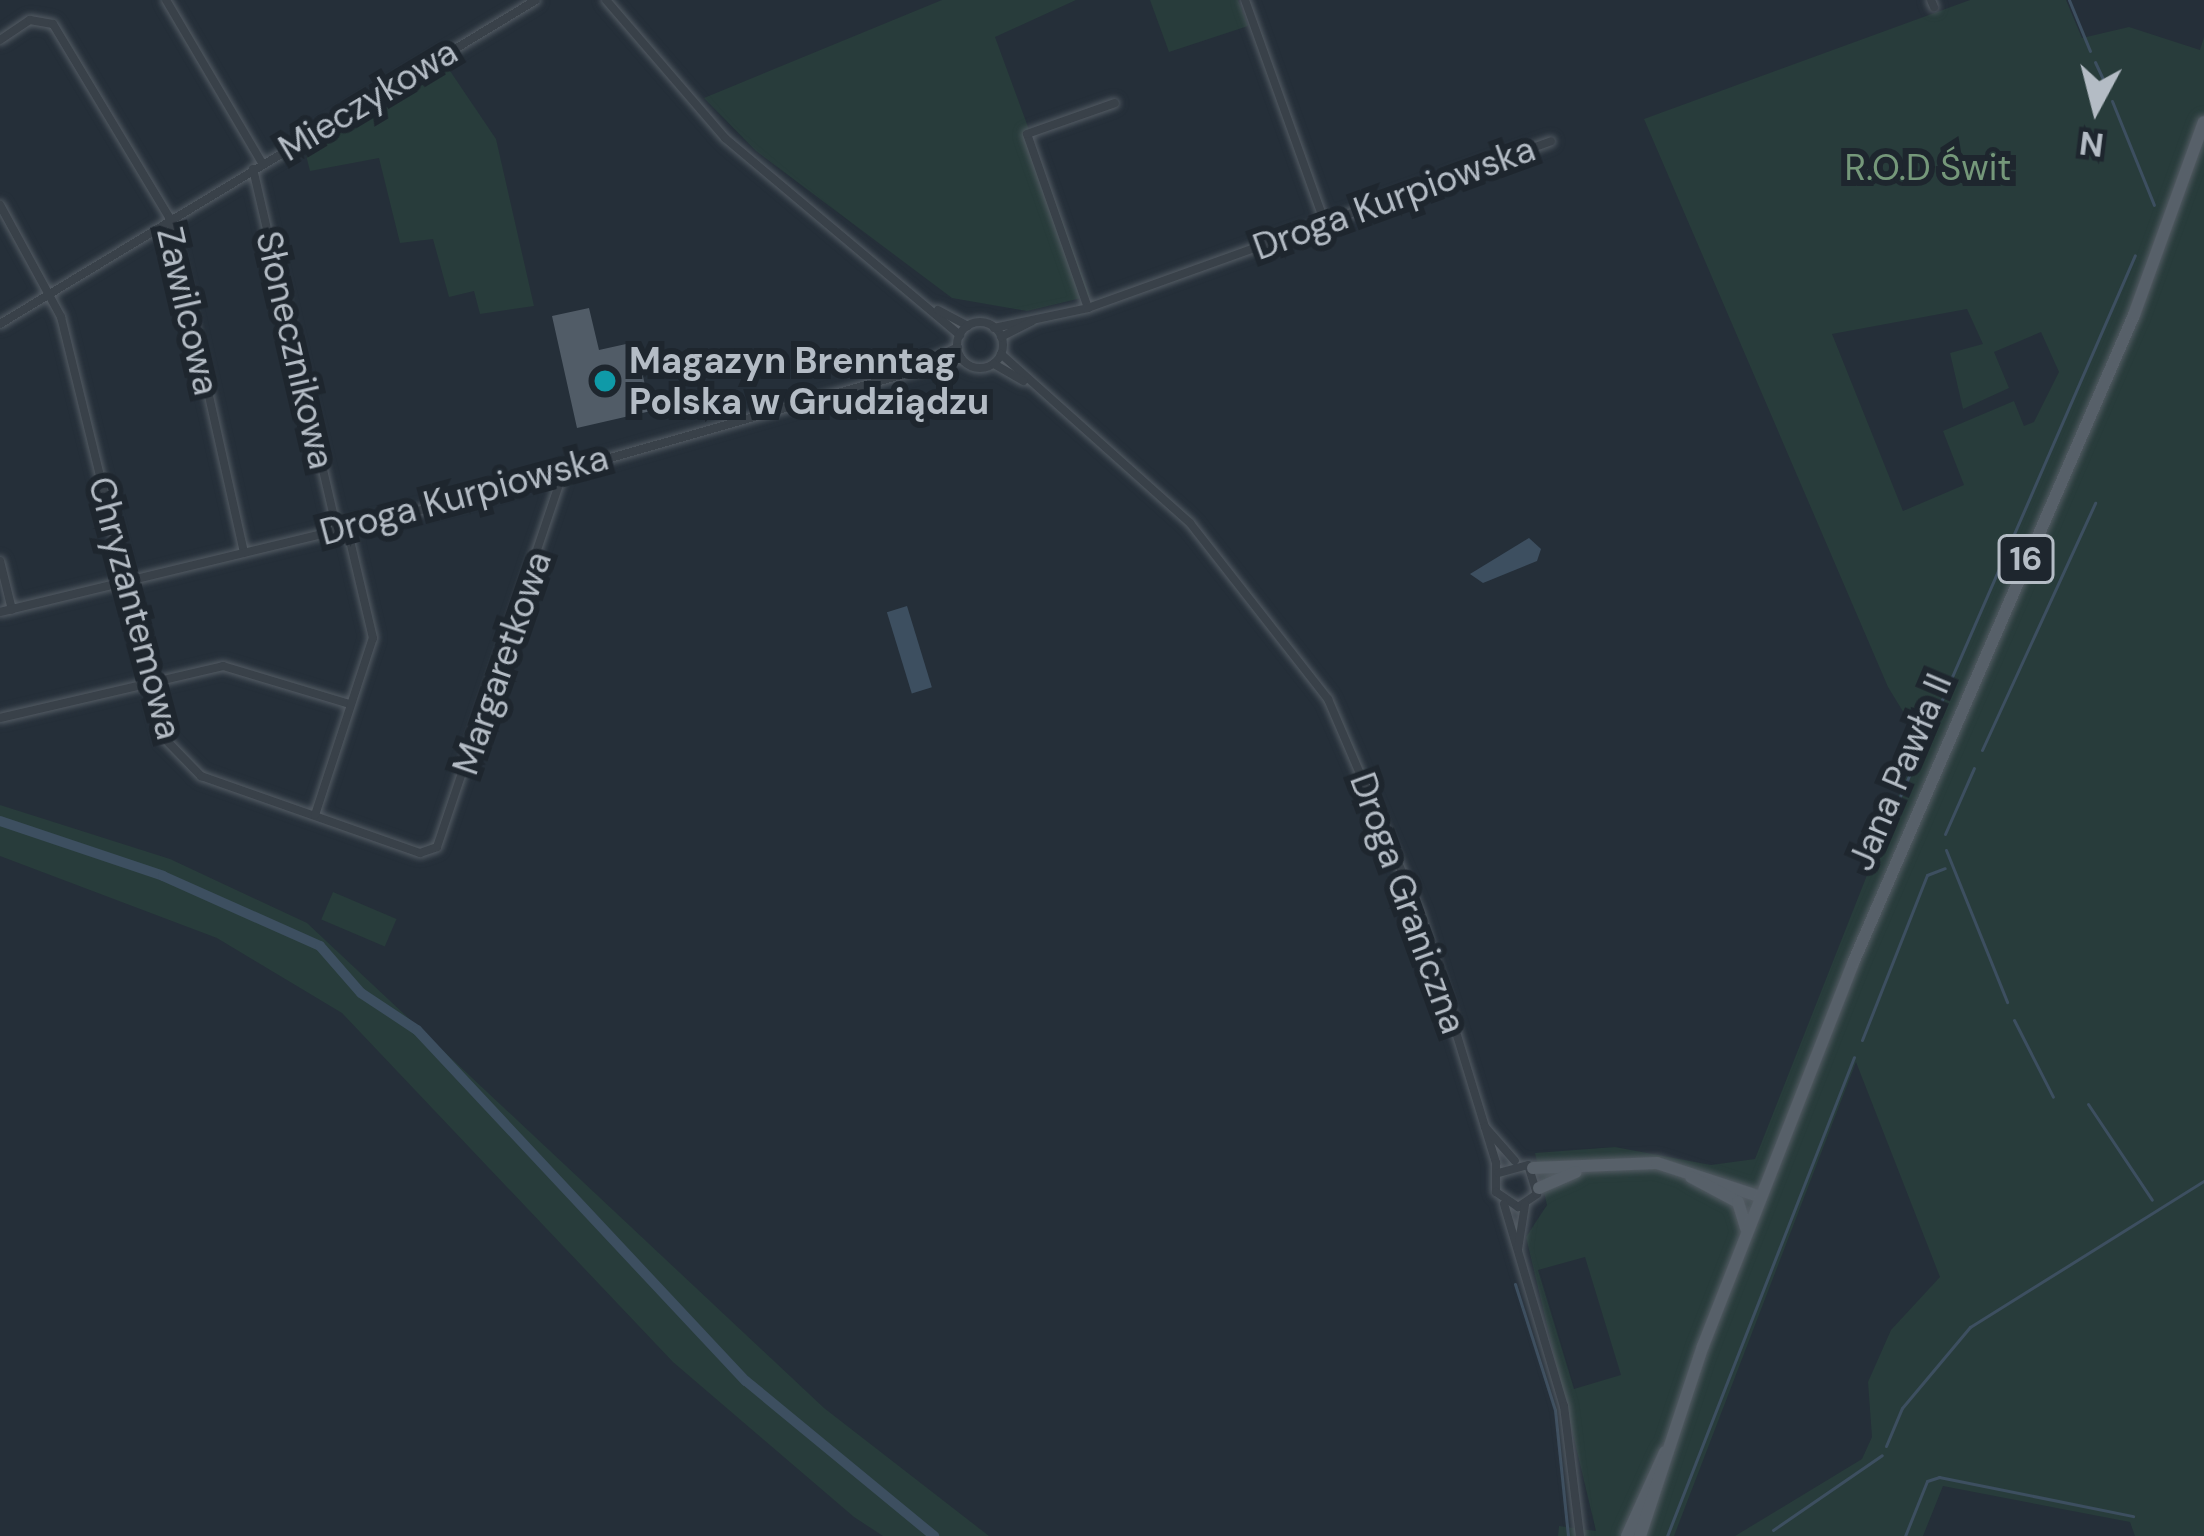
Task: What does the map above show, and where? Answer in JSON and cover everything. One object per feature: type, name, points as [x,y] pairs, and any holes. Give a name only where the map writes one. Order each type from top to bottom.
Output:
[{"type":"main road","name":"Jana Pawła II","points":[[1627,1536],[1665,1451],[1747,1231],[1930,776],[2134,315],[2204,122]]},
{"type":"main road","points":[[1539,1189],[1587,1167]]},
{"type":"main road","points":[[1533,1168],[1674,1168],[1761,1197]]},
{"type":"main road","points":[[1674,1168],[1738,1202],[1747,1231]]},
{"type":"main road","name":"Jana Pawła II","points":[[1640,1536],[1665,1451]]},
{"type":"street","name":"Mieczykowa","points":[[166,0],[258,166]]},
{"type":"street","name":"Mieczykowa","points":[[0,324],[536,0]]},
{"type":"street","points":[[606,0],[725,138],[937,310],[960,335]]},
{"type":"street","points":[[1245,0],[1325,223]]},
{"type":"street","name":"Zawilcowa","points":[[0,40],[30,20],[53,24],[169,218],[244,553]]},
{"type":"street","points":[[1088,308],[1027,134],[1115,103]]},
{"type":"street","name":"Droga Kurpiowska","points":[[998,332],[1088,308],[1551,141]]},
{"type":"street","name":"Słonecznikowa","points":[[258,166],[342,530],[373,638],[315,815]]},
{"type":"street","name":"Chryzantemowa","points":[[0,206],[52,291],[147,683],[175,759],[315,815],[430,853]]},
{"type":"street","points":[[937,310],[968,326],[998,332],[1001,355],[994,364]]},
{"type":"street","points":[[959,352],[960,335],[968,326]]},
{"type":"street","name":"Droga Kurpiowska","points":[[0,612],[342,530],[564,470],[959,352]]},
{"type":"street","name":"Droga Graniczna","points":[[959,352],[1025,381]]},
{"type":"street","name":"Droga Graniczna","points":[[1001,355],[1190,523],[1328,699],[1406,876],[1498,1173]]},
{"type":"street","name":"Margaretkowa","points":[[430,853],[564,470]]},
{"type":"street","points":[[0,561],[12,610]]},
{"type":"street","points":[[0,718],[147,683],[238,668],[350,704]]},
{"type":"street","name":"Droga Graniczna","points":[[1481,1121],[1516,1162]]},
{"type":"street","points":[[1518,1256],[1526,1205],[1539,1189],[1533,1168],[1516,1162],[1498,1173],[1518,1256],[1564,1406],[1580,1536]]},
{"type":"street","points":[[1504,1202],[1526,1205]]},
{"type":"green space","points":[[942,0],[1076,0],[995,37],[1090,296],[1027,311],[952,298],[756,151],[704,98]]},
{"type":"green space","points":[[1150,0],[1238,0],[1248,26],[1169,52]]},
{"type":"green space","name":"R.O.D Świt","points":[[1970,0],[2066,0],[2082,38],[2129,27],[2200,50],[2204,37],[2204,1536],[2135,1536],[2130,1522],[1943,1486],[1923,1536],[1735,1536],[1862,1459],[1872,1437],[1868,1382],[1891,1330],[1940,1277],[1856,1062],[1674,1536],[1558,1536],[1559,1526],[1596,1531],[1526,1237],[1547,1205],[1535,1153],[1615,1147],[1711,1165],[1755,1159],[1929,718],[1910,723],[1888,687],[1644,119]],"holes":[[[1967,309],[1983,344],[1950,353],[1963,409],[2009,388],[1994,352],[2041,332],[2059,372],[2034,422],[2024,426],[2014,401],[1943,431],[1964,485],[1903,511],[1832,334]],[[1585,1257],[1621,1375],[1574,1389],[1538,1270]]]},
{"type":"green space","points":[[444,62],[496,139],[534,306],[480,314],[474,291],[449,297],[433,239],[400,243],[379,158],[310,171],[304,147]]},
{"type":"green space","points":[[0,805],[170,859],[307,923],[824,1408],[989,1536],[883,1536],[854,1517],[673,1362],[342,1013],[217,938],[0,856]]},
{"type":"green space","points":[[333,892],[397,919],[385,947],[321,920]]},
{"type":"water","points":[[1529,538],[1541,549],[1537,561],[1483,583],[1470,574]]},
{"type":"water","points":[[907,606],[932,687],[912,693],[887,612]]},
{"type":"building","name":"Magazyn Brenntag Polska w Grudziądzu","points":[[589,308],[599,350],[635,342],[651,411],[577,428],[552,316]]},
{"type":"waterway","points":[[2069,0],[2090,51]]},
{"type":"waterway","points":[[2095,62],[2108,90]]},
{"type":"waterway","points":[[2112,101],[2154,205]]},
{"type":"waterway","points":[[1892,815],[2135,255]]},
{"type":"waterway","points":[[1982,750],[2095,503]]},
{"type":"waterway","points":[[1945,834],[1974,768]]},
{"type":"waterway","points":[[0,821],[163,876],[320,946],[361,993],[417,1030],[746,1381],[934,1536]]},
{"type":"waterway","points":[[1946,850],[2007,1002]]},
{"type":"waterway","points":[[1862,1040],[1927,875],[1945,868]]},
{"type":"waterway","points":[[2014,1020],[2053,1097]]},
{"type":"waterway","points":[[1667,1536],[1854,1057]]},
{"type":"waterway","points":[[2088,1104],[2152,1200]]},
{"type":"waterway","points":[[1886,1446],[1902,1408],[1970,1327],[2204,1181]]},
{"type":"waterway","points":[[1515,1284],[1555,1410],[1568,1536]]},
{"type":"waterway","points":[[1773,1530],[1882,1455]]},
{"type":"waterway","points":[[1905,1536],[1927,1481],[1939,1477],[2133,1516]]},
{"type":"place","name":"Magazyn Brenntag Polska w Grudziądzu","points":[[605,381]]}]
